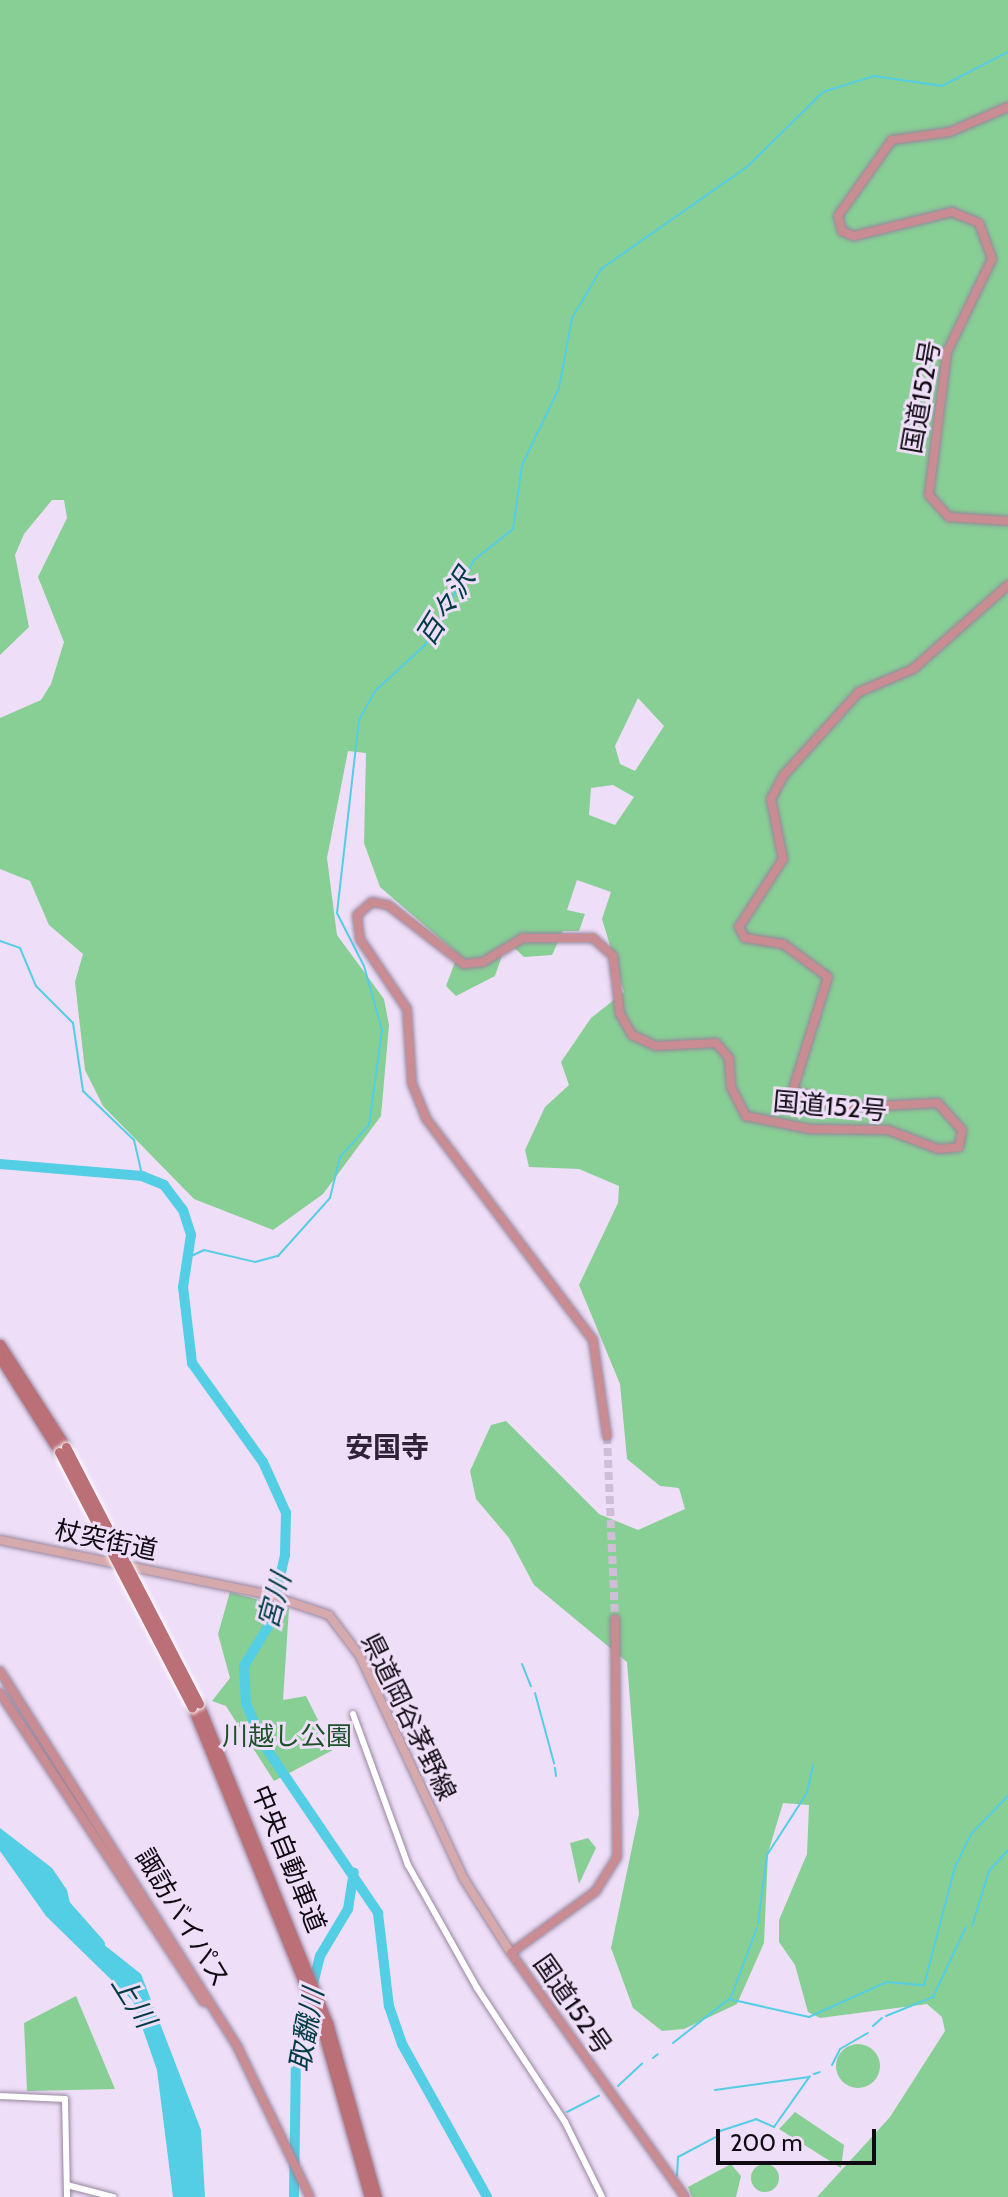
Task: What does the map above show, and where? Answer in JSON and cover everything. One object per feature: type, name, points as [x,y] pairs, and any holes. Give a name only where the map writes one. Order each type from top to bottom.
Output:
[{"type":"highway","name":"国道152号","points":[[1008,107],[950,132],[892,140],[838,216],[842,231],[854,236],[952,212],[979,223],[992,259],[947,352],[928,486],[934,505],[949,517],[1008,521]]},
{"type":"highway","name":"国道152号","points":[[607,1436],[593,1340],[426,1118],[412,1083],[407,1009],[360,939],[357,915],[372,902],[388,905],[448,955],[473,965],[523,938],[599,940],[613,956],[620,1014],[632,1035],[656,1046],[716,1043],[729,1058],[731,1087],[746,1116],[810,1129],[888,1130],[955,1149],[962,1130],[938,1103],[838,1108],[793,1090],[828,977],[794,949],[753,942],[739,927],[783,859],[771,799],[783,776],[838,724],[859,692],[913,669],[1008,585]]},
{"type":"highway","name":"中央自動車道","points":[[0,1344],[62,1450],[195,1706],[286,1919],[335,2054],[377,2197]]},
{"type":"highway","name":"中央自動車道","points":[[0,1358],[62,1450]]},
{"type":"highway","name":"国道152号","points":[[615,1619],[617,1857],[596,1891],[511,1953],[685,2197]]},
{"type":"highway","name":"諏訪バイパス","points":[[0,1671],[68,1769],[263,2098]]},
{"type":"highway","name":"諏訪バイパス","points":[[0,1693],[219,2022],[263,2098],[308,2197]]},
{"type":"highway","name":"中央自動車道","points":[[335,2054],[369,2197]]},
{"type":"main road","name":"杖突街道","points":[[0,1540],[203,1582]]},
{"type":"main road","name":"県道岡谷茅野線","points":[[203,1582],[306,1604],[336,1621],[360,1656],[464,1879],[511,1953]]},
{"type":"street","points":[[353,1714],[415,1877],[565,2122],[602,2197]]},
{"type":"street","points":[[0,2096],[65,2099],[67,2197]]},
{"type":"street","points":[[67,2185],[113,2197]]},
{"type":"green space","points":[[0,0],[1008,0],[1008,2197],[817,2197],[890,2117],[945,2031],[942,2017],[927,2004],[820,2018],[808,2012],[795,1965],[779,1942],[779,1920],[807,1854],[809,1805],[783,1803],[768,1853],[764,1943],[737,2004],[684,2029],[662,2031],[633,2008],[611,1948],[639,1814],[627,1662],[534,1585],[509,1538],[476,1499],[470,1471],[491,1425],[506,1421],[599,1514],[638,1530],[685,1509],[679,1488],[660,1486],[627,1459],[620,1384],[579,1285],[618,1203],[619,1186],[579,1169],[529,1167],[525,1150],[545,1107],[569,1085],[561,1062],[591,1018],[624,992],[602,919],[611,892],[577,880],[567,910],[585,914],[579,931],[563,931],[552,955],[524,957],[507,941],[495,976],[456,996],[446,986],[458,954],[380,887],[364,843],[366,753],[348,751],[327,858],[337,935],[384,999],[389,1025],[381,1116],[323,1194],[273,1230],[194,1199],[103,1106],[85,1070],[75,982],[83,954],[49,925],[30,881],[0,869],[0,718],[41,700],[51,684],[64,642],[38,577],[67,518],[64,500],[52,500],[24,534],[15,555],[29,627],[0,655]],"holes":[[[638,698],[664,726],[635,771],[620,764],[615,746]],[[613,785],[634,797],[615,825],[589,815],[591,788]]]},
{"type":"green space","name":"川越し公園","points":[[230,1592],[289,1608],[283,1700],[306,1696],[333,1750],[274,1781],[226,1706],[212,1701],[230,1678],[218,1634]]},
{"type":"green space","points":[[588,1838],[596,1848],[579,1884],[570,1843]]},
{"type":"green space","points":[[76,1996],[115,2089],[27,2091],[24,2023]]},
{"type":"green space","points":[[858,2044],[873,2051],[880,2066],[873,2081],[858,2088],[843,2081],[836,2066],[843,2051]]},
{"type":"green space","points":[[795,2112],[844,2145],[841,2168],[779,2129]]},
{"type":"green space","points":[[731,2164],[741,2176],[736,2197],[692,2197],[688,2187]]},
{"type":"green space","points":[[765,2164],[775,2168],[779,2178],[775,2188],[765,2192],[755,2188],[751,2178],[755,2168]]},
{"type":"water","points":[[0,1828],[52,1868],[67,1890],[74,1921],[141,1974],[201,2130],[205,2197],[173,2197],[157,2070],[133,2001],[46,1916],[0,1851]]},
{"type":"waterway","name":"百々沢","points":[[187,1258],[204,1250],[255,1262],[278,1256],[330,1198],[340,1157],[369,1125],[382,1030],[364,966],[337,913],[359,720],[375,691],[425,645],[474,560],[513,529],[522,465],[559,388],[572,318],[601,269],[748,166],[823,92],[874,76],[942,86],[1008,52]]},
{"type":"waterway","points":[[0,941],[20,948],[36,986],[73,1023],[83,1091],[134,1140],[142,1176]]},
{"type":"waterway","name":"宮川","points":[[0,1164],[142,1176],[164,1185],[183,1210],[191,1235],[183,1287],[192,1363],[263,1462],[286,1513],[285,1555],[269,1625],[244,1666],[246,1703],[262,1742],[378,1913],[389,2006],[402,2044],[487,2197]]},
{"type":"waterway","points":[[522,1664],[531,1686]]},
{"type":"waterway","points":[[535,1693],[554,1763]]},
{"type":"waterway","points":[[758,1923],[767,1855],[807,1793],[813,1765]]},
{"type":"waterway","points":[[555,1768],[556,1776]]},
{"type":"waterway","points":[[673,2043],[729,1999],[809,2017],[887,1982],[924,1985],[955,1867],[971,1834],[1008,1796]]},
{"type":"waterway","points":[[972,1926],[989,1871],[1008,1850]]},
{"type":"waterway","name":"取飜川","points":[[294,2197],[296,2052],[320,1956],[348,1909],[354,1872]]},
{"type":"waterway","name":"上川","points":[[63,1902],[100,1944]]},
{"type":"waterway","points":[[886,2016],[933,1997],[966,1927]]},
{"type":"waterway","points":[[731,1997],[757,1928]]},
{"type":"waterway","points":[[873,2026],[882,2018]]},
{"type":"waterway","points":[[832,2065],[840,2049],[868,2033]]},
{"type":"waterway","points":[[653,2058],[658,2054]]},
{"type":"waterway","points":[[618,2086],[642,2064]]},
{"type":"waterway","points":[[814,2074],[820,2072]]},
{"type":"waterway","points":[[720,2131],[756,2119],[774,2127],[810,2076]]},
{"type":"waterway","points":[[715,2090],[809,2077]]},
{"type":"waterway","points":[[567,2112],[599,2096]]},
{"type":"waterway","points":[[677,2176],[678,2157],[716,2137]]},
{"type":"tunnel","points":[[607,1436],[615,1619]]},
{"type":"district","name":"安国寺","points":[[387,1447]]}]
